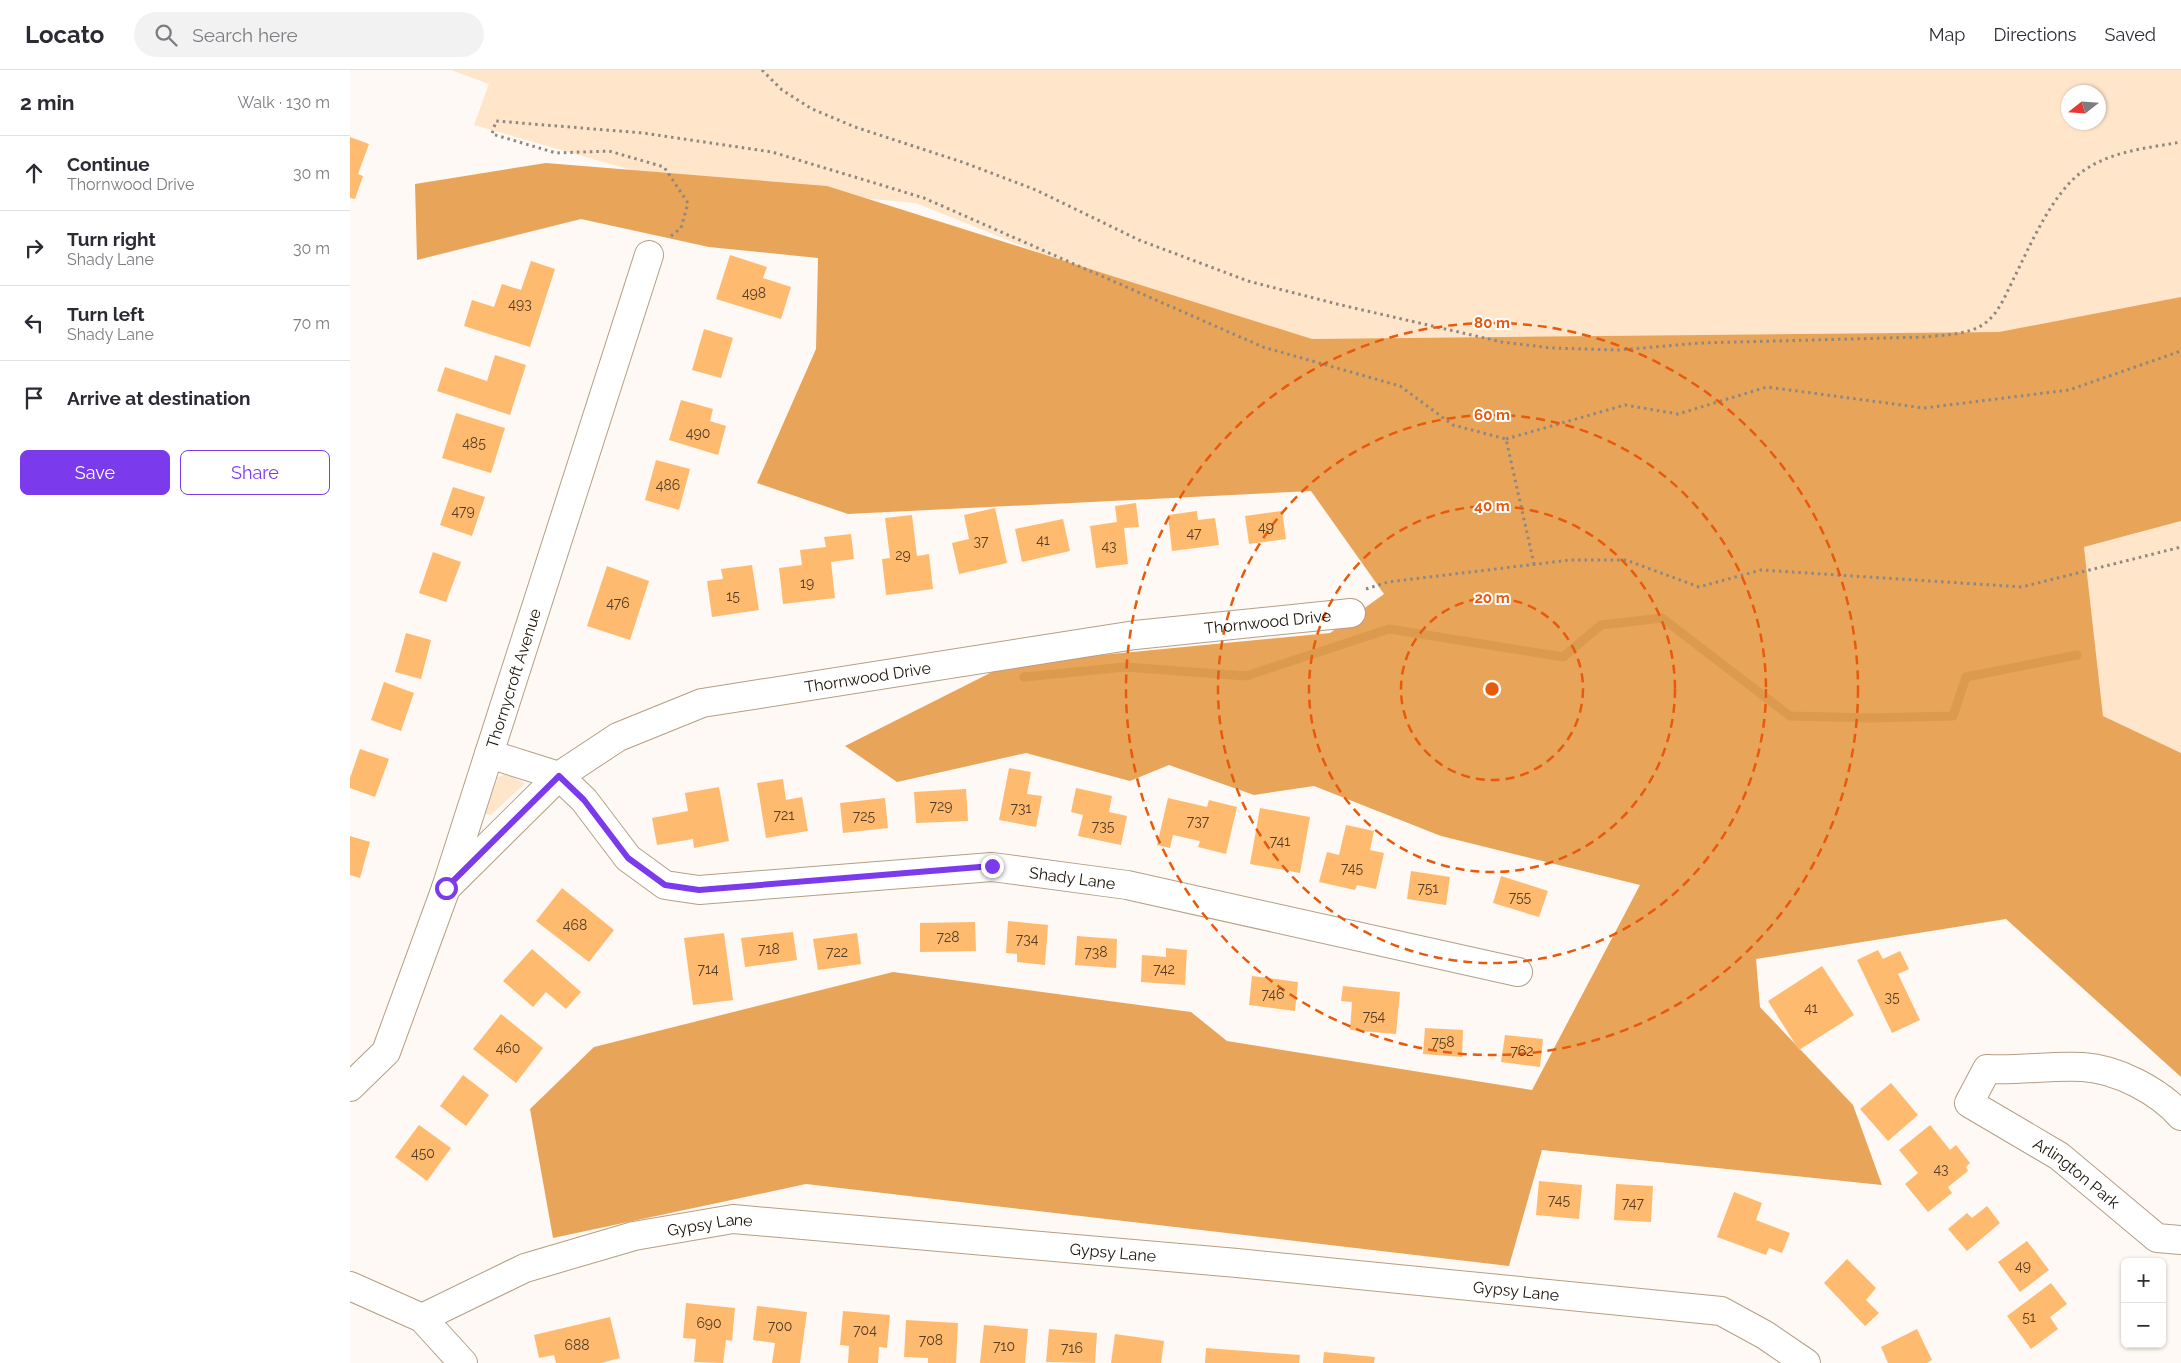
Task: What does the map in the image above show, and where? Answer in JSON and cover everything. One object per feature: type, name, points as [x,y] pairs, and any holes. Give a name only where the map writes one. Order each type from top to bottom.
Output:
[{"type":"street","name":"Thornycroft Avenue","points":[[350,1087],[386,1052],[446,888],[648,255]]},
{"type":"street","name":"Thornwood Drive","points":[[446,888],[559,776],[618,737],[702,703],[1135,635],[1351,613]]},
{"type":"street","name":"Shady Lane","points":[[489,754],[559,776],[584,800],[628,858],[665,885],[699,890],[992,866],[1127,885],[1518,972]]},
{"type":"street","name":"Arlington Park","points":[[2181,1116],[2148,1089],[2114,1073],[2084,1067],[1987,1069],[1969,1103],[2059,1156],[2157,1238],[2181,1240]]},
{"type":"street","name":"Gypsy Lane","points":[[422,1318],[525,1268],[634,1236],[733,1219],[1237,1263],[1721,1311],[1765,1335],[1806,1363]]},
{"type":"street","points":[[350,1286],[422,1318],[463,1363]]},
{"type":"path","points":[[762,70],[782,90],[821,112],[855,127],[965,163],[1036,190],[1139,240],[1248,281],[1341,305],[1502,342],[1551,348],[1619,350],[1700,344],[1924,337],[1966,330],[1982,325],[1997,312],[2038,230],[2062,194],[2081,172],[2100,160],[2123,153],[2181,142]]},
{"type":"path","points":[[648,255],[681,228],[688,203],[664,166],[609,151],[556,152],[492,134],[496,121],[643,133],[772,152],[924,198],[1263,347],[1400,386],[1453,425],[1506,438],[1624,405],[1678,414],[1768,386],[1924,408],[2069,390],[2181,351]]},
{"type":"path","points":[[1506,438],[1534,564]]},
{"type":"path","points":[[1351,613],[1354,593],[1388,582],[1570,560],[1626,560],[1699,588],[1761,570],[2022,587],[2181,548]]},
{"type":"shaded area","points":[[451,70],[2181,70],[2181,358],[1342,375],[916,203],[666,180],[474,125],[489,84]]},
{"type":"shaded area","points":[[546,163],[827,186],[1312,339],[1999,332],[2181,297],[2181,521],[2084,547],[2103,716],[2181,753],[2181,1077],[2006,919],[1756,959],[1760,1007],[1853,1105],[1882,1185],[1542,1150],[1509,1266],[806,1184],[553,1238],[530,1109],[594,1047],[893,972],[1191,1012],[1227,1041],[1532,1090],[1640,885],[1441,836],[1314,786],[1254,795],[1169,765],[1130,781],[1026,753],[897,782],[845,746],[1008,664],[1330,633],[1384,594],[1311,491],[848,514],[757,483],[816,349],[818,258],[709,247],[581,219],[417,260],[415,184]]},
{"type":"shaded area","points":[[2181,521],[2181,753],[2103,716],[2084,547]]},
{"type":"shaded area","points":[[505,774],[525,783],[491,815],[485,814],[498,777]]},
{"type":"building","points":[[350,137],[369,144],[358,174],[363,176],[355,199],[350,198]]},
{"type":"building","points":[[730,255],[767,267],[763,278],[791,287],[781,319],[716,299]]},
{"type":"building","points":[[531,261],[555,269],[530,347],[464,326],[472,300],[494,307],[502,284],[521,290]]},
{"type":"building","points":[[704,329],[733,338],[721,378],[692,370]]},
{"type":"building","points":[[495,355],[526,365],[510,415],[437,391],[445,367],[487,381]]},
{"type":"building","points":[[681,400],[713,409],[710,421],[726,426],[718,455],[669,440]]},
{"type":"building","points":[[456,413],[505,428],[491,473],[442,458]]},
{"type":"building","points":[[656,460],[690,469],[679,510],[645,500]]},
{"type":"building","points":[[453,487],[485,497],[472,536],[440,525]]},
{"type":"building","points":[[1136,503],[1139,527],[1124,528],[1128,564],[1096,568],[1090,526],[1117,522],[1115,506]]},
{"type":"building","points":[[995,508],[1007,563],[959,574],[952,543],[969,539],[964,515]]},
{"type":"building","points":[[1197,511],[1198,520],[1215,518],[1219,545],[1172,551],[1168,515]]},
{"type":"building","points":[[1282,511],[1286,539],[1249,544],[1245,516]]},
{"type":"building","points":[[912,515],[917,556],[929,554],[933,589],[886,595],[882,559],[890,558],[885,518]]},
{"type":"building","points":[[1063,519],[1070,551],[1022,562],[1015,529]]},
{"type":"building","points":[[851,534],[854,559],[831,562],[835,598],[783,604],[779,568],[802,565],[800,550],[826,547],[824,537]]},
{"type":"building","points":[[433,552],[461,562],[446,602],[419,593]]},
{"type":"building","points":[[752,565],[759,610],[712,617],[707,581],[723,579],[721,569]]},
{"type":"building","points":[[607,566],[649,581],[630,640],[587,626]]},
{"type":"building","points":[[406,633],[431,640],[421,679],[395,672]]},
{"type":"building","points":[[384,682],[414,693],[401,731],[371,720]]},
{"type":"building","points":[[360,749],[389,759],[375,797],[350,788],[350,778]]},
{"type":"building","points":[[1009,768],[1031,772],[1027,794],[1042,796],[1036,827],[999,820]]},
{"type":"building","points":[[783,779],[786,800],[802,797],[808,831],[766,838],[757,783]]},
{"type":"building","points":[[719,787],[729,841],[694,848],[693,839],[657,845],[652,818],[688,811],[685,793]]},
{"type":"building","points":[[1076,788],[1112,796],[1109,812],[1127,816],[1121,845],[1078,836],[1083,815],[1071,812]]},
{"type":"building","points":[[966,789],[968,821],[916,823],[914,792]]},
{"type":"building","points":[[885,798],[888,828],[843,833],[840,803]]},
{"type":"building","points":[[1168,798],[1207,807],[1209,800],[1237,807],[1226,854],[1198,847],[1200,841],[1173,835],[1170,848],[1157,845]]},
{"type":"building","points":[[1260,808],[1310,817],[1300,873],[1250,864]]},
{"type":"building","points":[[1346,825],[1374,831],[1370,850],[1384,853],[1376,889],[1357,885],[1355,890],[1319,882],[1327,852],[1339,855]]},
{"type":"building","points":[[350,836],[370,842],[360,878],[350,875]]},
{"type":"building","points":[[1411,871],[1450,877],[1446,905],[1407,899]]},
{"type":"building","points":[[1501,876],[1548,891],[1539,917],[1493,903]]},
{"type":"building","points":[[562,888],[614,930],[589,962],[536,921]]},
{"type":"building","points":[[1008,921],[1048,925],[1045,965],[1017,962],[1017,954],[1006,953]]},
{"type":"building","points":[[975,922],[976,951],[920,952],[920,923]]},
{"type":"building","points":[[793,932],[797,960],[745,967],[741,938]]},
{"type":"building","points":[[724,933],[733,1000],[693,1005],[684,938]]},
{"type":"building","points":[[857,933],[861,964],[818,970],[813,939]]},
{"type":"building","points":[[1077,936],[1117,939],[1116,968],[1075,965]]},
{"type":"building","points":[[1166,948],[1187,950],[1185,985],[1141,982],[1142,955],[1166,957]]},
{"type":"building","points":[[532,949],[581,992],[566,1009],[546,992],[533,1007],[503,981]]},
{"type":"building","points":[[1878,950],[1883,959],[1900,951],[1909,969],[1898,974],[1920,1020],[1892,1033],[1857,960]]},
{"type":"building","points":[[1822,966],[1854,1015],[1799,1050],[1768,1001]]},
{"type":"building","points":[[1252,976],[1298,982],[1295,1011],[1249,1005]]},
{"type":"building","points":[[1343,986],[1400,992],[1396,1034],[1350,1030],[1352,1002],[1341,1001]]},
{"type":"building","points":[[501,1014],[543,1048],[516,1083],[473,1049]]},
{"type":"building","points":[[1425,1028],[1463,1030],[1462,1057],[1423,1054]]},
{"type":"building","points":[[1505,1035],[1543,1039],[1540,1067],[1501,1062]]},
{"type":"building","points":[[463,1075],[489,1095],[466,1126],[440,1106]]},
{"type":"building","points":[[1891,1083],[1918,1115],[1888,1141],[1860,1109]]},
{"type":"building","points":[[419,1125],[451,1148],[427,1181],[395,1157]]},
{"type":"building","points":[[1930,1125],[1950,1150],[1956,1145],[1970,1163],[1966,1167],[1968,1171],[1948,1187],[1952,1193],[1928,1212],[1905,1184],[1918,1173],[1899,1150]]},
{"type":"building","points":[[1539,1181],[1582,1185],[1579,1219],[1536,1215]]},
{"type":"building","points":[[1616,1184],[1653,1186],[1651,1222],[1614,1220]]},
{"type":"building","points":[[1734,1192],[1762,1203],[1756,1220],[1790,1233],[1782,1253],[1769,1248],[1766,1255],[1717,1237]]},
{"type":"building","points":[[1987,1206],[2000,1223],[1967,1251],[1948,1229],[1967,1213],[1972,1218]]},
{"type":"building","points":[[2027,1241],[2049,1270],[2020,1292],[1998,1262]]},
{"type":"building","points":[[1847,1259],[1876,1288],[1866,1300],[1879,1313],[1865,1326],[1824,1283]]},
{"type":"building","points":[[2051,1283],[2067,1304],[2050,1317],[2058,1329],[2031,1349],[2007,1316]]},
{"type":"building","points":[[686,1303],[735,1308],[732,1341],[726,1340],[723,1363],[694,1362],[696,1339],[683,1338]]},
{"type":"building","points":[[757,1306],[807,1312],[800,1363],[772,1363],[775,1343],[753,1340]]},
{"type":"building","points":[[843,1311],[890,1315],[887,1348],[879,1347],[878,1363],[848,1363],[849,1346],[840,1345]]},
{"type":"building","points":[[610,1317],[620,1358],[601,1363],[556,1363],[554,1355],[539,1358],[534,1335]]},
{"type":"building","points":[[906,1320],[958,1323],[956,1363],[928,1363],[928,1358],[904,1357]]},
{"type":"building","points":[[984,1325],[1028,1329],[1025,1363],[980,1363]]},
{"type":"building","points":[[1049,1329],[1097,1333],[1095,1363],[1046,1362]]},
{"type":"building","points":[[1917,1329],[1932,1360],[1927,1363],[1888,1363],[1881,1347]]},
{"type":"building","points":[[1115,1334],[1164,1341],[1161,1363],[1111,1363]]},
{"type":"building","points":[[1206,1348],[1300,1355],[1299,1363],[1205,1363]]},
{"type":"building","points":[[1324,1352],[1375,1357],[1374,1363],[1323,1363]]},
{"type":"waterway","points":[[1024,677],[1125,667],[1246,676],[1389,629],[1563,657],[1601,625],[1662,618],[1790,716],[1871,718],[1953,716],[1966,677],[2077,655]]},
{"type":"route","points":[[446,888],[559,776],[584,800],[628,858],[665,885],[699,890],[992,866]]}]
